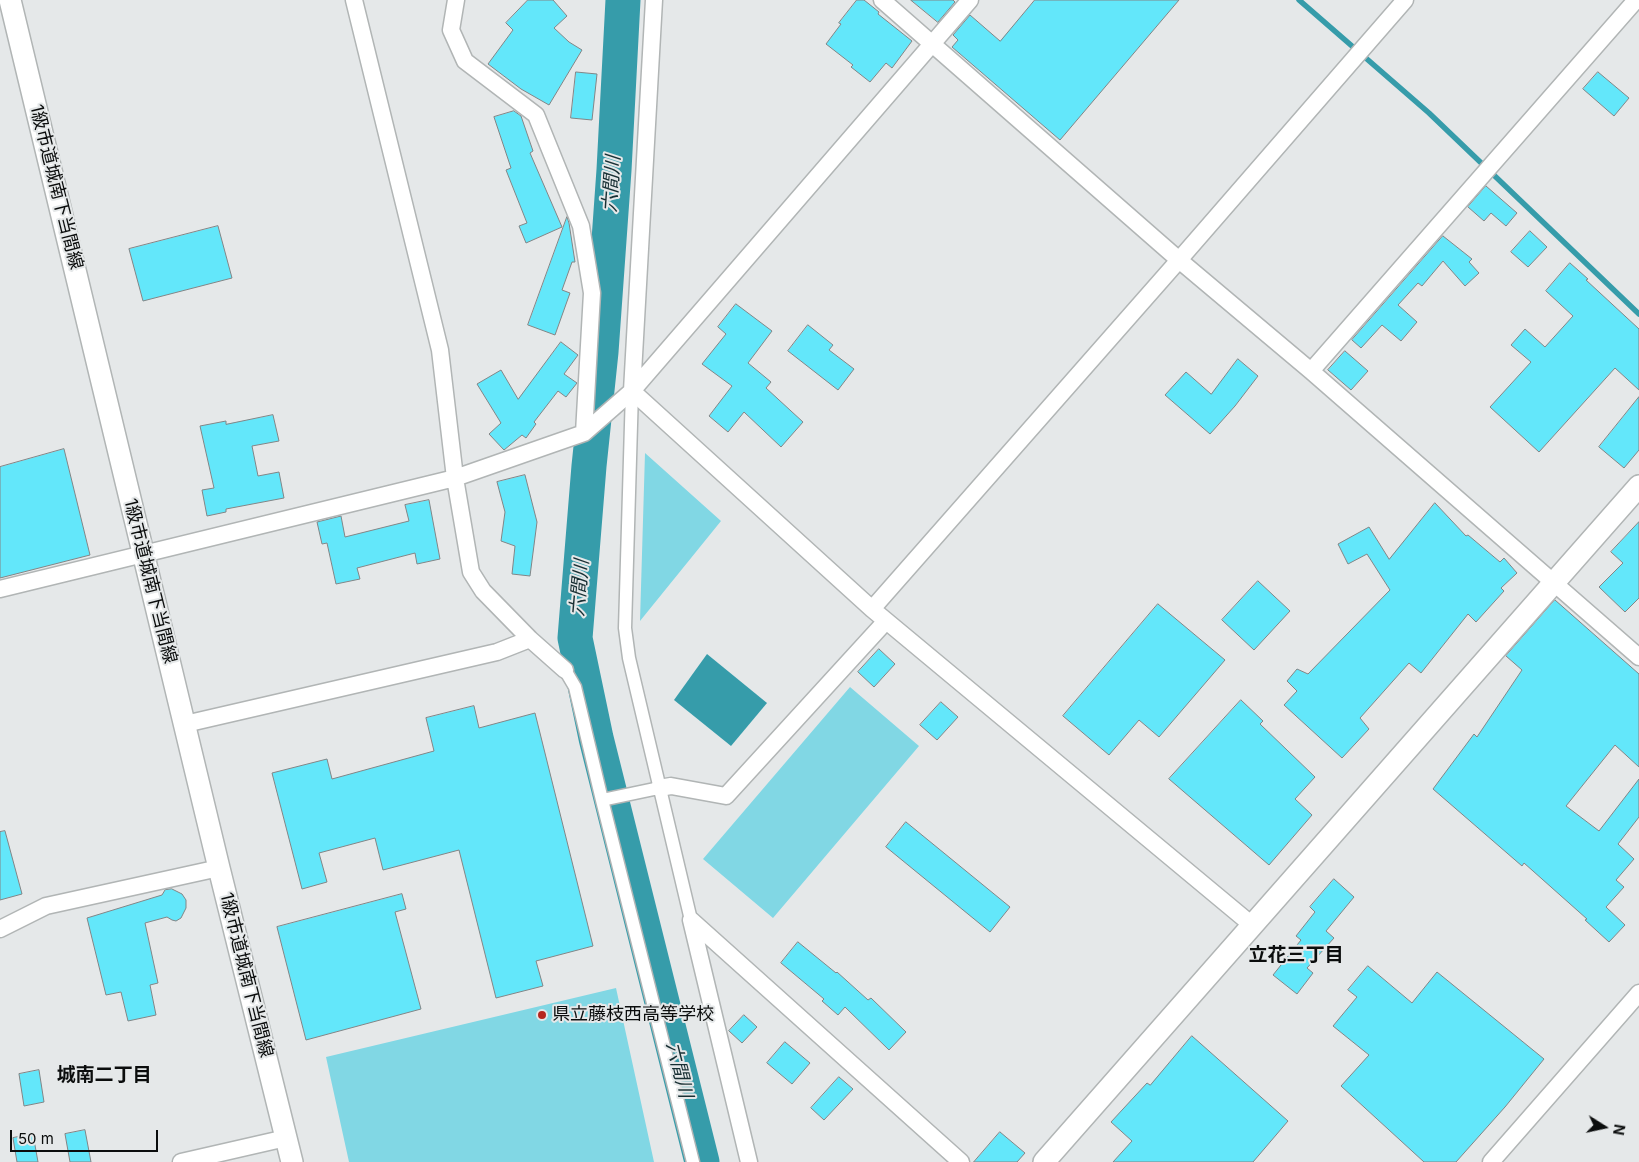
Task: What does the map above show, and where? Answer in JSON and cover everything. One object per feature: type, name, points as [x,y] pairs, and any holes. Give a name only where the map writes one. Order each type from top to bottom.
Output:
[{"type":"street","name":"1級市道城南下当間線","points":[[10,0],[219,868],[292,1162]]},
{"type":"street","points":[[354,0],[440,350],[455,478],[471,572],[484,590],[530,639],[565,670],[575,687],[693,1162]]},
{"type":"street","points":[[456,0],[451,30],[465,61],[536,115],[581,226],[592,293],[584,433]]},
{"type":"street","points":[[654,0],[632,391],[625,628],[629,658],[659,788],[749,1162]]},
{"type":"street","points":[[882,0],[1179,260],[1311,371],[1639,657]]},
{"type":"street","points":[[0,589],[455,478],[584,433],[632,391],[970,0]]},
{"type":"street","points":[[872,609],[1405,0]]},
{"type":"street","points":[[1311,371],[1636,0]]},
{"type":"street","points":[[632,391],[872,609],[1252,925]]},
{"type":"street","points":[[1044,1162],[1639,486]]},
{"type":"street","points":[[602,800],[670,786],[726,796],[886,621]]},
{"type":"street","points":[[185,724],[497,652],[530,639]]},
{"type":"street","points":[[0,929],[46,906],[219,868]]},
{"type":"street","points":[[691,920],[961,1162]]},
{"type":"street","points":[[1491,1162],[1639,993]]},
{"type":"street","points":[[182,1162],[286,1138]]},
{"type":"shaded area","points":[[645,453],[721,521],[640,621]]},
{"type":"shaded area","points":[[707,654],[767,703],[731,746],[674,700]]},
{"type":"shaded area","points":[[850,687],[919,746],[773,918],[703,859]]},
{"type":"shaded area","points":[[616,988],[654,1162],[349,1162],[326,1057]]},
{"type":"building","points":[[528,0],[553,0],[567,16],[554,28],[569,42],[582,50],[549,105],[521,89],[488,64],[513,30],[506,23]]},
{"type":"building","points":[[857,0],[864,0],[879,12],[878,14],[912,41],[892,68],[886,63],[870,82],[851,67],[853,65],[826,44]]},
{"type":"building","points":[[911,0],[953,0],[955,2],[938,22]]},
{"type":"building","points":[[1035,0],[1179,0],[1060,140],[952,47],[958,40],[953,35],[970,15],[1000,41]]},
{"type":"building","points":[[576,72],[597,74],[592,120],[571,118]]},
{"type":"building","points":[[1598,72],[1629,98],[1614,116],[1583,89]]},
{"type":"building","points":[[514,111],[521,116],[533,151],[530,153],[562,227],[526,243],[519,226],[527,223],[506,170],[511,168],[494,117]]},
{"type":"building","points":[[1486,186],[1517,213],[1506,226],[1491,213],[1484,221],[1468,207]]},
{"type":"building","points":[[567,217],[575,262],[572,262],[562,290],[570,293],[555,335],[528,325]]},
{"type":"building","points":[[218,226],[232,278],[143,301],[129,249]]},
{"type":"building","points":[[1530,231],[1547,247],[1528,267],[1511,252]]},
{"type":"building","points":[[1443,236],[1472,259],[1469,262],[1479,273],[1465,286],[1443,261],[1422,286],[1418,283],[1398,305],[1417,322],[1401,341],[1382,325],[1361,348],[1352,340]]},
{"type":"building","points":[[1570,263],[1639,329],[1639,390],[1615,368],[1539,452],[1490,407],[1531,362],[1511,345],[1525,329],[1545,347],[1573,316],[1546,291]]},
{"type":"building","points":[[736,304],[772,331],[748,363],[771,382],[766,388],[803,422],[781,447],[744,412],[728,432],[709,416],[732,386],[702,364],[726,334],[718,327]]},
{"type":"building","points":[[808,325],[833,345],[829,350],[854,369],[838,390],[788,351]]},
{"type":"building","points":[[561,342],[578,355],[564,374],[577,383],[566,397],[558,391],[534,422],[536,424],[526,438],[522,435],[504,450],[489,434],[501,423],[477,384],[501,370],[518,399]]},
{"type":"building","points":[[1345,351],[1368,371],[1351,390],[1328,370]]},
{"type":"building","points":[[1238,359],[1258,376],[1210,434],[1165,395],[1186,372],[1211,394]]},
{"type":"building","points":[[1639,397],[1639,450],[1624,468],[1599,447]]},
{"type":"building","points":[[273,415],[279,441],[252,446],[258,476],[279,472],[284,498],[226,509],[226,512],[207,516],[202,490],[214,488],[200,426],[226,421],[226,424]]},
{"type":"building","points":[[64,449],[90,555],[0,578],[0,467]]},
{"type":"building","points":[[525,475],[537,522],[530,576],[512,574],[515,546],[501,541],[505,512],[497,482]]},
{"type":"building","points":[[429,500],[440,559],[417,564],[415,553],[357,568],[360,579],[336,584],[327,543],[322,544],[317,522],[341,516],[345,537],[409,521],[405,505]]},
{"type":"building","points":[[1435,503],[1466,536],[1468,535],[1500,562],[1504,558],[1517,573],[1501,588],[1504,591],[1476,622],[1468,614],[1421,673],[1409,663],[1360,718],[1369,729],[1342,758],[1284,705],[1297,691],[1287,681],[1297,669],[1308,674],[1390,590],[1367,554],[1348,564],[1338,544],[1369,527],[1389,559]]},
{"type":"building","points":[[1639,522],[1639,598],[1625,612],[1599,587],[1623,563],[1611,552]]},
{"type":"building","points":[[1258,581],[1290,611],[1254,650],[1222,620]]},
{"type":"building","points":[[1555,600],[1639,674],[1639,767],[1615,745],[1566,806],[1599,831],[1639,779],[1639,817],[1618,844],[1634,859],[1616,880],[1624,887],[1606,907],[1625,925],[1609,942],[1585,920],[1587,919],[1524,863],[1522,866],[1433,789],[1474,734],[1477,737],[1522,670],[1506,656]]},
{"type":"building","points":[[1158,604],[1225,660],[1159,737],[1139,720],[1109,755],[1063,716]]},
{"type":"building","points":[[879,649],[895,664],[874,687],[858,672]]},
{"type":"building","points":[[1241,700],[1263,721],[1260,724],[1315,777],[1295,799],[1312,815],[1269,865],[1169,779]]},
{"type":"building","points":[[941,702],[958,717],[937,740],[920,725]]},
{"type":"building","points":[[474,706],[479,728],[535,713],[593,946],[536,961],[543,986],[496,998],[459,850],[383,870],[375,838],[319,853],[327,882],[302,889],[272,773],[327,759],[332,779],[434,751],[426,718]]},
{"type":"building","points":[[906,822],[1010,907],[990,932],[886,847]]},
{"type":"building","points":[[5,831],[22,894],[0,900],[0,832]]},
{"type":"building","points":[[1334,879],[1354,897],[1326,931],[1334,938],[1307,968],[1313,973],[1297,994],[1273,975],[1301,940],[1296,936],[1315,912],[1310,907]]},
{"type":"building","points":[[172,889],[182,894],[186,900],[186,908],[181,918],[176,921],[167,917],[145,923],[158,983],[150,985],[156,1015],[128,1021],[121,992],[106,995],[87,918],[162,895],[165,890]]},
{"type":"building","points":[[402,894],[406,909],[395,912],[421,1009],[306,1040],[277,927]]},
{"type":"building","points":[[798,942],[837,972],[868,1000],[871,998],[906,1032],[889,1050],[845,1007],[838,1015],[822,1001],[824,999],[781,963]]},
{"type":"building","points":[[1368,966],[1412,1003],[1437,972],[1544,1059],[1505,1107],[1456,1162],[1424,1162],[1341,1086],[1369,1055],[1333,1026],[1357,997],[1348,990]]},
{"type":"building","points":[[744,1015],[757,1027],[742,1043],[729,1031]]},
{"type":"building","points":[[1192,1036],[1288,1121],[1253,1162],[1113,1162],[1132,1141],[1111,1122],[1147,1083],[1150,1085]]},
{"type":"building","points":[[785,1042],[810,1063],[792,1084],[767,1063]]},
{"type":"building","points":[[39,1070],[44,1102],[24,1106],[19,1074]]},
{"type":"building","points":[[839,1077],[853,1089],[824,1120],[811,1108]]},
{"type":"building","points":[[85,1130],[91,1162],[70,1162],[65,1134]]},
{"type":"building","points":[[1000,1132],[1025,1153],[1017,1162],[974,1162]]},
{"type":"building","points":[[33,1134],[38,1162],[17,1162],[13,1138]]},
{"type":"waterway","name":"六間川","points":[[623,0],[614,170],[601,352],[589,466],[575,638],[596,738],[702,1162]]},
{"type":"waterway","points":[[1299,0],[1429,113],[1639,314]]},
{"type":"place","name":"県立藤枝西高等学校","points":[[542,1015]]},
{"type":"district","name":"立花三丁目","points":[[1296,955]]},
{"type":"district","name":"城南二丁目","points":[[104,1075]]}]
